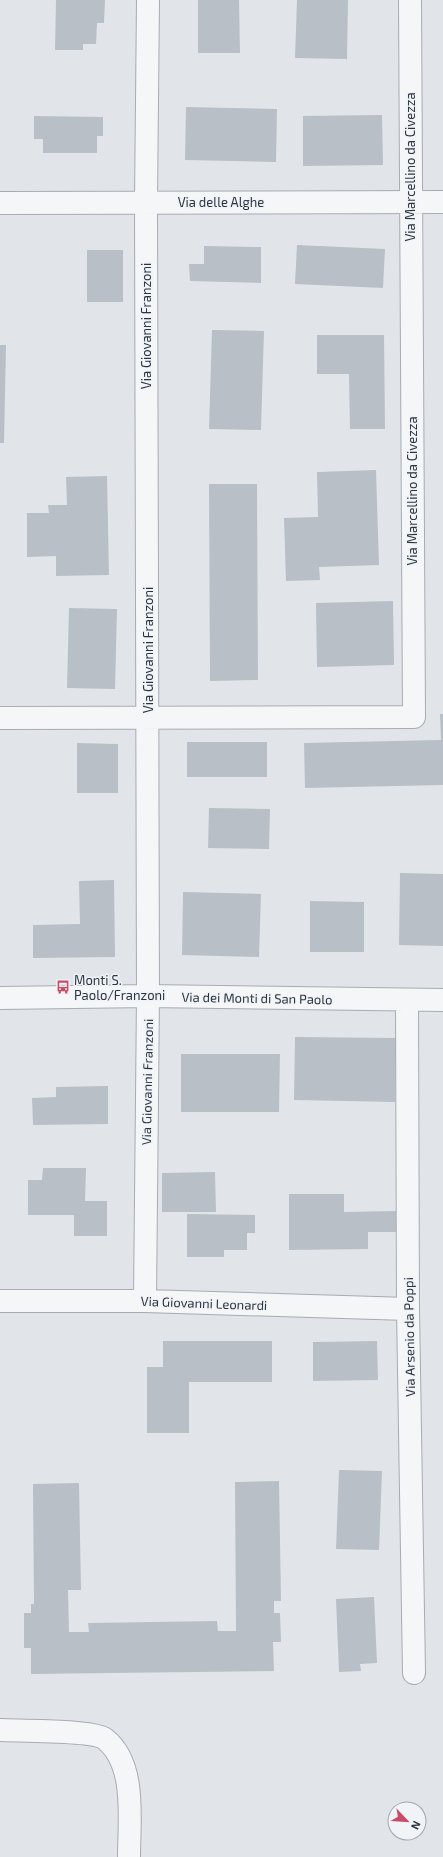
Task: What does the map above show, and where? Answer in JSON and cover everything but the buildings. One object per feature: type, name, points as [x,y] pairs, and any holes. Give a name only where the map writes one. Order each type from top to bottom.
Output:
[{"type":"street","name":"Via Giovanni Franzoni","points":[[145,1301],[148,996],[146,202],[148,0]]},
{"type":"street","name":"Via Marcellino da Civezza","points":[[148,717],[414,717],[410,0]]},
{"type":"street","name":"Via delle Alghe","points":[[0,202],[443,202]]},
{"type":"street","points":[[0,718],[148,717]]},
{"type":"street","name":"Via dei Monti di San Paolo","points":[[0,998],[148,996],[407,1001],[443,1000]]},
{"type":"street","name":"Via Arsenio da Poppi","points":[[407,1001],[408,1309],[414,1673]]},
{"type":"street","name":"Via Giovanni Leonardi","points":[[0,1301],[145,1301],[408,1309]]},
{"type":"street","points":[[0,1730],[79,1733],[105,1739],[123,1761],[130,1795],[129,1857]]},
{"type":"place","name":"Monti S. Paolo/Franzoni","points":[[63,987]]}]
